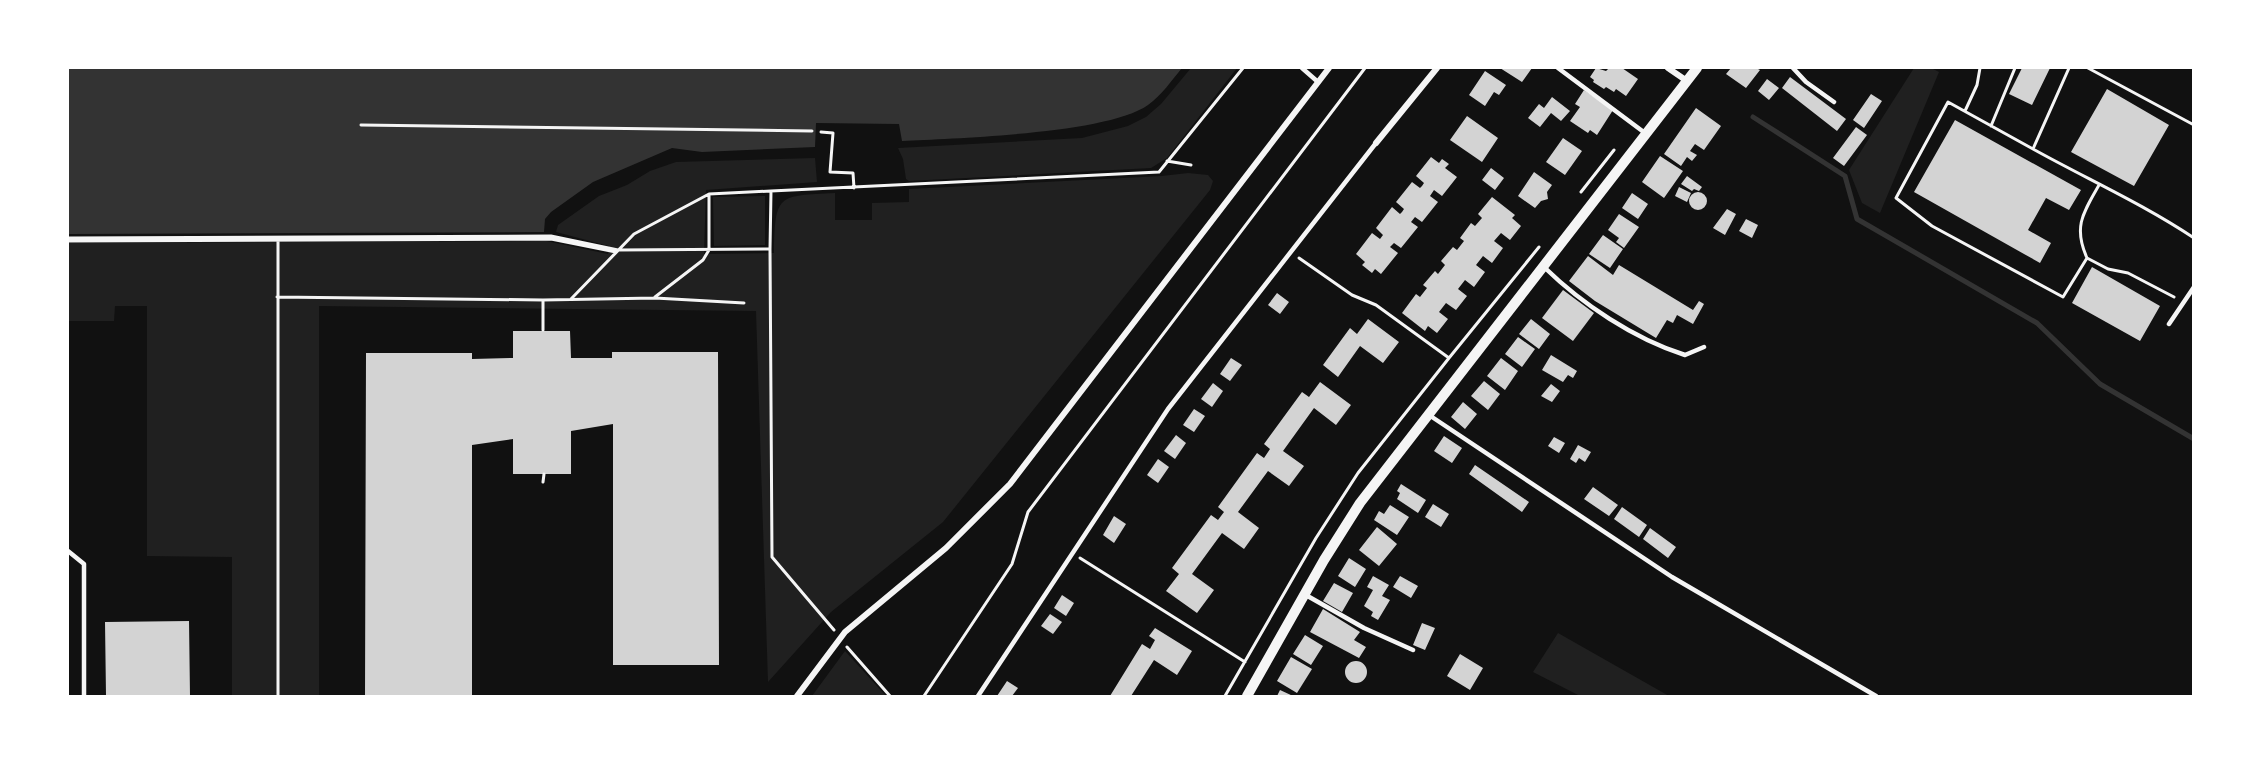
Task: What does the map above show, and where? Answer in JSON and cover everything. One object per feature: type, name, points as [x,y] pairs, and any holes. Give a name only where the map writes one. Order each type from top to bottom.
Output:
[{"type":"street","points":[[797,696],[841,637],[863,615],[946,548],[1010,484],[1329,68]]},
{"type":"street","points":[[1376,143],[1437,68]]},
{"type":"street","points":[[1668,68],[1687,81]]},
{"type":"street","points":[[1247,696],[1304,594],[1360,503],[1696,68]]},
{"type":"lane","points":[[1302,68],[1318,82]]},
{"type":"lane","points":[[1558,68],[1646,134]]},
{"type":"lane","points":[[1793,68],[1806,82],[1834,102]]},
{"type":"lane","points":[[978,696],[1168,409],[1376,143]]},
{"type":"lane","points":[[1544,267],[1572,291],[1655,344],[1685,355],[1704,347]]},
{"type":"lane","points":[[2169,324],[2193,287]]},
{"type":"lane","points":[[1429,415],[1672,577],[1876,696]]},
{"type":"lane","points":[[68,551],[84,564],[84,696]]},
{"type":"lane","points":[[1304,594],[1364,628],[1413,650]]},
{"type":"path","points":[[571,299],[634,234],[709,194],[1159,172],[1243,68]]},
{"type":"path","points":[[924,696],[1012,564],[1028,512],[1365,68]]},
{"type":"path","points":[[1965,111],[1977,85],[1980,68]]},
{"type":"path","points":[[1991,126],[2015,68]]},
{"type":"path","points":[[2033,149],[2069,68]]},
{"type":"path","points":[[2088,68],[2193,125]]},
{"type":"path","points":[[2101,74],[2104,68]]},
{"type":"path","points":[[2087,258],[2063,297],[1932,226],[1896,198],[1948,102],[2098,185],[2155,212],[2193,238]]},
{"type":"path","points":[[361,125],[813,131]]},
{"type":"path","points":[[821,132],[833,133],[830,172],[853,173],[854,188]]},
{"type":"path","points":[[1576,199],[1615,149]]},
{"type":"path","points":[[1167,161],[1191,165]]},
{"type":"path","points":[[2098,185],[2079,224],[2079,241],[2087,258],[2108,269],[2128,273],[2182,301]]},
{"type":"path","points":[[771,191],[772,557],[841,637],[852,655],[890,696]]},
{"type":"path","points":[[655,298],[703,260],[709,250],[709,194]]},
{"type":"path","points":[[68,240],[551,236],[617,251]]},
{"type":"path","points":[[278,237],[278,696]]},
{"type":"path","points":[[68,240],[551,239],[617,251],[770,249]]},
{"type":"path","points":[[1290,252],[1352,295],[1377,305],[1449,358],[1543,242]]},
{"type":"path","points":[[277,297],[543,300],[655,298],[744,303]]},
{"type":"path","points":[[543,300],[543,330]]},
{"type":"path","points":[[543,482],[544,474]]},
{"type":"path","points":[[1072,553],[1262,672]]},
{"type":"shaded area","points":[[68,68],[1182,68],[1162,93],[1148,105],[1128,115],[1067,128],[993,136],[902,141],[899,124],[816,123],[815,147],[702,152],[672,148],[593,182],[551,212],[545,219],[544,232],[68,234]]},
{"type":"shaded area","points":[[1191,68],[1237,68],[1167,158],[1151,168],[909,181],[906,179],[903,159],[898,148],[1082,138],[1128,126],[1146,117],[1161,104]]},
{"type":"shaded area","points":[[1914,68],[1931,68],[1939,72],[1880,213],[1862,203],[1849,170]]},
{"type":"shaded area","points":[[815,158],[817,182],[706,190],[704,254],[774,253],[779,208],[791,197],[802,195],[835,193],[835,220],[872,220],[872,203],[909,202],[909,189],[1188,173],[1208,175],[1213,181],[1210,190],[943,522],[831,612],[768,682],[756,311],[319,306],[319,696],[232,696],[232,557],[147,556],[147,306],[115,306],[114,321],[68,321],[68,243],[546,241],[608,254],[609,246],[556,232],[558,225],[599,196],[627,185],[650,171],[676,162]]},
{"type":"shaded area","points":[[765,196],[765,245],[714,246],[713,197]]},
{"type":"shaded area","points":[[1558,633],[1669,696],[1580,696],[1533,672]]},
{"type":"shaded area","points":[[845,651],[886,696],[812,696]]},
{"type":"building","points":[[1500,68],[1532,68],[1522,82]]},
{"type":"building","points":[[1596,68],[1606,71],[1609,68],[1622,68],[1638,79],[1626,96],[1616,89],[1614,92],[1606,87],[1604,89],[1593,82],[1594,80],[1590,77]]},
{"type":"building","points":[[1731,68],[1760,70],[1746,88],[1726,74]]},
{"type":"building","points":[[2022,68],[2050,68],[2032,105],[2009,94]]},
{"type":"building","points":[[1485,71],[1506,85],[1499,95],[1494,92],[1485,106],[1469,95]]},
{"type":"building","points":[[1790,77],[1846,119],[1837,131],[1782,88]]},
{"type":"building","points":[[1767,79],[1779,88],[1769,100],[1758,91]]},
{"type":"building","points":[[2107,89],[2169,125],[2134,186],[2071,152]]},
{"type":"building","points":[[1584,90],[1613,110],[1597,135],[1590,130],[1588,133],[1570,121],[1580,107],[1575,104]]},
{"type":"building","points":[[1871,94],[1882,101],[1864,128],[1853,120]]},
{"type":"building","points":[[1552,97],[1570,111],[1561,121],[1551,113],[1540,127],[1528,118],[1539,104],[1544,108]]},
{"type":"building","points":[[1696,108],[1721,126],[1704,150],[1695,144],[1690,151],[1697,155],[1692,161],[1687,157],[1681,166],[1664,154]]},
{"type":"building","points":[[1467,116],[1498,138],[1482,162],[1450,140]]},
{"type":"building","points":[[1955,120],[2081,190],[2069,210],[2046,198],[2028,230],[2051,243],[2040,263],[1914,192]]},
{"type":"building","points":[[1856,127],[1867,135],[1844,166],[1833,158]]},
{"type":"building","points":[[1563,138],[1582,151],[1565,175],[1546,162]]},
{"type":"building","points":[[1660,156],[1683,171],[1664,198],[1642,182]]},
{"type":"building","points":[[1431,157],[1439,163],[1442,159],[1449,164],[1445,168],[1457,177],[1442,196],[1434,190],[1430,196],[1438,202],[1422,222],[1415,217],[1411,222],[1418,227],[1401,248],[1394,243],[1390,247],[1398,253],[1381,274],[1375,269],[1372,273],[1362,265],[1365,262],[1356,254],[1372,233],[1380,239],[1383,235],[1376,228],[1392,207],[1400,214],[1402,212],[1404,209],[1396,202],[1412,182],[1420,188],[1422,186],[1424,183],[1416,176]]},
{"type":"building","points":[[1491,168],[1504,178],[1495,190],[1482,180]]},
{"type":"building","points":[[1534,172],[1552,185],[1547,192],[1548,199],[1541,201],[1535,208],[1518,196]]},
{"type":"building","points":[[1687,176],[1702,187],[1699,191],[1694,189],[1692,191],[1681,184]]},
{"type":"building","points":[[1679,187],[1691,193],[1687,202],[1675,196]]},
{"type":"building","points":[[1698,192],[1704,195],[1707,201],[1704,207],[1698,210],[1692,207],[1689,201],[1692,195]]},
{"type":"building","points":[[1632,193],[1648,204],[1638,219],[1622,208]]},
{"type":"building","points":[[1492,197],[1515,215],[1512,218],[1521,226],[1510,240],[1501,233],[1494,241],[1503,248],[1492,263],[1483,256],[1476,265],[1485,272],[1474,287],[1465,280],[1458,289],[1467,296],[1456,310],[1446,303],[1439,312],[1448,319],[1437,333],[1428,326],[1425,331],[1402,313],[1416,294],[1420,297],[1427,288],[1423,285],[1435,271],[1438,274],[1445,265],[1441,261],[1453,247],[1457,250],[1464,241],[1460,238],[1471,223],[1475,226],[1482,218],[1478,214]]},
{"type":"building","points":[[1727,209],[1736,214],[1725,235],[1713,228]]},
{"type":"building","points":[[1619,214],[1639,227],[1624,248],[1616,242],[1619,238],[1608,230]]},
{"type":"building","points":[[1746,219],[1758,225],[1752,238],[1739,231]]},
{"type":"building","points":[[1603,235],[1623,249],[1610,268],[1589,254]]},
{"type":"building","points":[[1588,256],[1613,275],[1619,265],[1693,310],[1699,301],[1704,304],[1693,324],[1677,315],[1673,323],[1667,320],[1656,338],[1595,301],[1569,281]]},
{"type":"building","points":[[2092,267],[2160,306],[2140,341],[2072,303]]},
{"type":"building","points":[[1563,290],[1594,313],[1573,341],[1542,318]]},
{"type":"building","points":[[1277,293],[1289,302],[1280,314],[1268,305]]},
{"type":"building","points":[[1368,319],[1399,342],[1383,363],[1360,346],[1338,377],[1323,365],[1350,328],[1357,334]]},
{"type":"building","points":[[1531,319],[1550,334],[1539,349],[1519,334]]},
{"type":"building","points":[[513,331],[570,331],[571,358],[612,358],[612,352],[718,352],[719,665],[613,665],[613,424],[571,431],[571,474],[513,474],[513,439],[472,445],[472,696],[365,696],[366,353],[472,353],[472,359],[513,358]]},
{"type":"building","points":[[1518,337],[1535,349],[1522,367],[1505,354]]},
{"type":"building","points":[[1551,355],[1577,371],[1573,378],[1568,375],[1563,382],[1542,370]]},
{"type":"building","points":[[1231,358],[1242,365],[1230,381],[1220,374]]},
{"type":"building","points":[[1501,358],[1518,371],[1505,390],[1487,376]]},
{"type":"building","points":[[1484,381],[1500,394],[1488,410],[1471,396]]},
{"type":"building","points":[[1320,382],[1351,405],[1336,425],[1314,408],[1283,451],[1304,466],[1289,486],[1268,471],[1238,512],[1259,528],[1244,549],[1222,533],[1192,574],[1214,590],[1197,613],[1166,591],[1179,574],[1172,568],[1211,515],[1218,520],[1224,512],[1218,507],[1257,453],[1264,458],[1270,449],[1264,444],[1302,392],[1309,397]]},
{"type":"building","points":[[1213,383],[1223,391],[1212,407],[1201,399]]},
{"type":"building","points":[[1551,384],[1560,391],[1552,402],[1541,396]]},
{"type":"building","points":[[1463,402],[1477,414],[1465,429],[1451,417]]},
{"type":"building","points":[[1194,409],[1205,416],[1194,432],[1183,425]]},
{"type":"building","points":[[1176,435],[1186,443],[1175,459],[1164,451]]},
{"type":"building","points":[[1444,436],[1462,448],[1452,463],[1434,451]]},
{"type":"building","points":[[1554,437],[1565,443],[1559,453],[1548,446]]},
{"type":"building","points":[[1578,445],[1591,452],[1585,462],[1579,458],[1576,463],[1570,459]]},
{"type":"building","points":[[1158,459],[1169,467],[1158,483],[1147,475]]},
{"type":"building","points":[[1475,465],[1529,502],[1522,512],[1469,474]]},
{"type":"building","points":[[1401,484],[1426,500],[1418,513],[1397,499],[1400,493],[1397,491]]},
{"type":"building","points":[[1593,487],[1618,505],[1609,516],[1584,499]]},
{"type":"building","points":[[1433,504],[1449,514],[1441,527],[1425,517]]},
{"type":"building","points":[[1390,505],[1409,517],[1397,535],[1374,520],[1379,511],[1384,514]]},
{"type":"building","points":[[1622,507],[1647,525],[1639,537],[1614,519]]},
{"type":"building","points":[[1114,516],[1126,524],[1114,543],[1103,535]]},
{"type":"building","points":[[1377,527],[1397,544],[1379,566],[1359,550]]},
{"type":"building","points":[[1650,528],[1676,547],[1668,558],[1643,539]]},
{"type":"building","points":[[1349,558],[1366,569],[1355,587],[1338,576]]},
{"type":"building","points":[[1373,576],[1389,585],[1382,596],[1390,600],[1378,620],[1371,616],[1373,612],[1364,606],[1373,590],[1367,587]]},
{"type":"building","points":[[1400,576],[1418,586],[1411,598],[1393,587]]},
{"type":"building","points":[[1334,583],[1353,593],[1342,612],[1323,601]]},
{"type":"building","points":[[1062,595],[1074,603],[1066,616],[1054,608]]},
{"type":"building","points":[[1323,609],[1360,632],[1354,640],[1366,647],[1359,658],[1310,632]]},
{"type":"building","points":[[1050,614],[1062,622],[1053,634],[1041,626]]},
{"type":"building","points":[[189,621],[190,696],[106,696],[105,622]]},
{"type":"building","points":[[1422,623],[1435,628],[1425,650],[1413,645]]},
{"type":"building","points":[[1155,628],[1192,651],[1177,675],[1154,660],[1131,696],[1110,696],[1142,644],[1150,649],[1155,640],[1149,636]]},
{"type":"building","points":[[1305,635],[1323,646],[1311,665],[1293,654]]},
{"type":"building","points":[[1460,654],[1483,668],[1470,690],[1447,676]]},
{"type":"building","points":[[1291,657],[1312,669],[1297,693],[1277,681]]},
{"type":"building","points":[[1356,661],[1364,664],[1367,672],[1364,680],[1356,683],[1348,680],[1345,672],[1348,664]]},
{"type":"building","points":[[1007,681],[1018,688],[1012,696],[997,696]]},
{"type":"building","points":[[1280,690],[1293,696],[1277,696]]},
{"type":"waterway","points":[[1753,117],[1845,176],[1857,219],[2037,323],[2100,384],[2194,439]]}]
